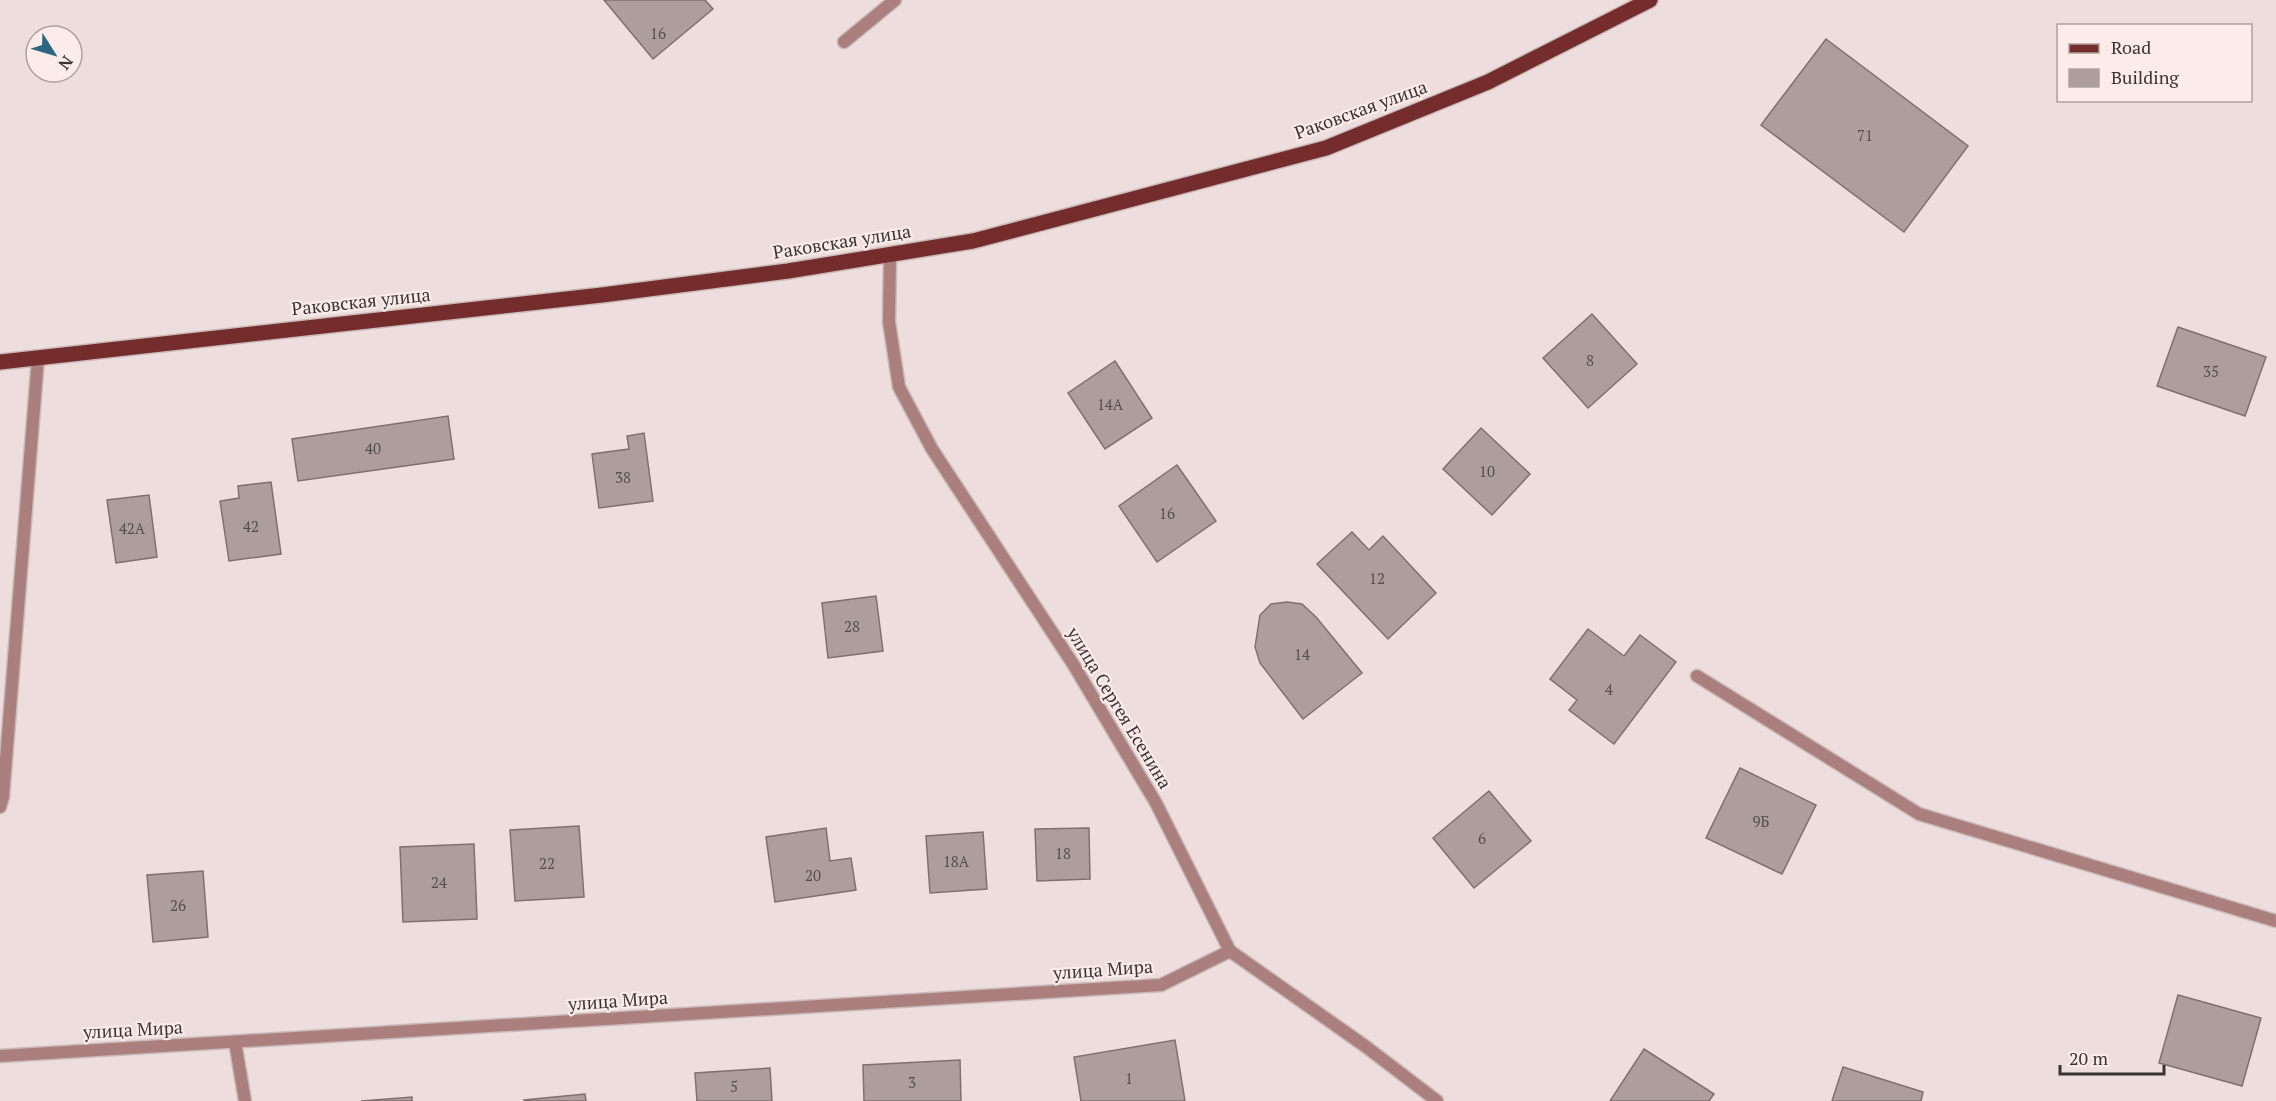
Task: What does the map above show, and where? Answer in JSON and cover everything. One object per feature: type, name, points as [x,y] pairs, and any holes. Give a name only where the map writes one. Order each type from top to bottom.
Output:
[{"type":"main road","name":"Раковская улица","points":[[0,362],[602,295],[788,271],[973,241],[1326,148],[1488,82],[1650,0]]},
{"type":"street","points":[[844,42],[895,0]]},
{"type":"street","name":"улица Сергея Есенина","points":[[890,255],[889,321],[899,387],[932,449],[1073,664],[1150,793],[1230,951],[1365,1046],[1437,1101]]},
{"type":"street","points":[[0,807],[3,797],[38,358]]},
{"type":"street","points":[[1697,676],[1919,814],[2276,921]]},
{"type":"street","name":"улица Мира","points":[[0,1056],[1161,985],[1230,951]]},
{"type":"street","points":[[235,1042],[245,1101]]},
{"type":"building","points":[[604,0],[705,0],[713,9],[653,59]]},
{"type":"building","points":[[1826,39],[1968,146],[1904,232],[1761,125]]},
{"type":"building","points":[[1592,314],[1637,364],[1588,408],[1543,358]]},
{"type":"building","points":[[2178,327],[2266,357],[2245,416],[2157,386]]},
{"type":"building","points":[[1115,361],[1152,418],[1105,449],[1068,393]]},
{"type":"building","points":[[448,416],[454,459],[298,481],[292,439]]},
{"type":"building","points":[[1481,428],[1530,474],[1492,515],[1443,469]]},
{"type":"building","points":[[644,433],[653,501],[599,508],[592,454],[629,449],[627,436]]},
{"type":"building","points":[[1177,465],[1216,521],[1157,562],[1119,506]]},
{"type":"building","points":[[271,482],[281,554],[229,561],[220,501],[239,498],[238,486]]},
{"type":"building","points":[[149,495],[157,557],[116,563],[107,500]]},
{"type":"building","points":[[1352,532],[1369,550],[1383,536],[1436,593],[1388,639],[1317,564]]},
{"type":"building","points":[[876,596],[883,651],[828,658],[822,603]]},
{"type":"building","points":[[1287,602],[1302,604],[1316,617],[1362,673],[1303,719],[1260,663],[1255,647],[1260,615],[1271,604]]},
{"type":"building","points":[[1588,629],[1624,656],[1640,635],[1676,662],[1614,744],[1569,710],[1577,700],[1550,679]]},
{"type":"building","points":[[1740,768],[1816,805],[1782,874],[1706,838]]},
{"type":"building","points":[[1489,791],[1531,841],[1474,888],[1433,838]]},
{"type":"building","points":[[579,826],[584,897],[515,901],[510,830]]},
{"type":"building","points":[[826,828],[830,861],[851,858],[856,890],[775,902],[766,837]]},
{"type":"building","points":[[1089,828],[1090,879],[1037,881],[1035,829]]},
{"type":"building","points":[[983,832],[987,889],[930,893],[926,836]]},
{"type":"building","points":[[474,844],[477,919],[403,922],[400,847]]},
{"type":"building","points":[[203,871],[208,937],[153,942],[147,875]]},
{"type":"building","points":[[2178,995],[2261,1018],[2242,1086],[2159,1063]]},
{"type":"building","points":[[1175,1040],[1185,1101],[1081,1101],[1074,1057]]},
{"type":"building","points":[[1644,1049],[1714,1094],[1709,1101],[1610,1101]]},
{"type":"building","points":[[960,1060],[961,1101],[864,1101],[863,1065]]},
{"type":"building","points":[[1843,1067],[1923,1092],[1921,1101],[1832,1101]]},
{"type":"building","points":[[770,1068],[772,1101],[697,1101],[695,1073]]},
{"type":"building","points":[[585,1094],[586,1101],[524,1101],[524,1100]]},
{"type":"building","points":[[412,1097],[412,1101],[361,1101]]}]
